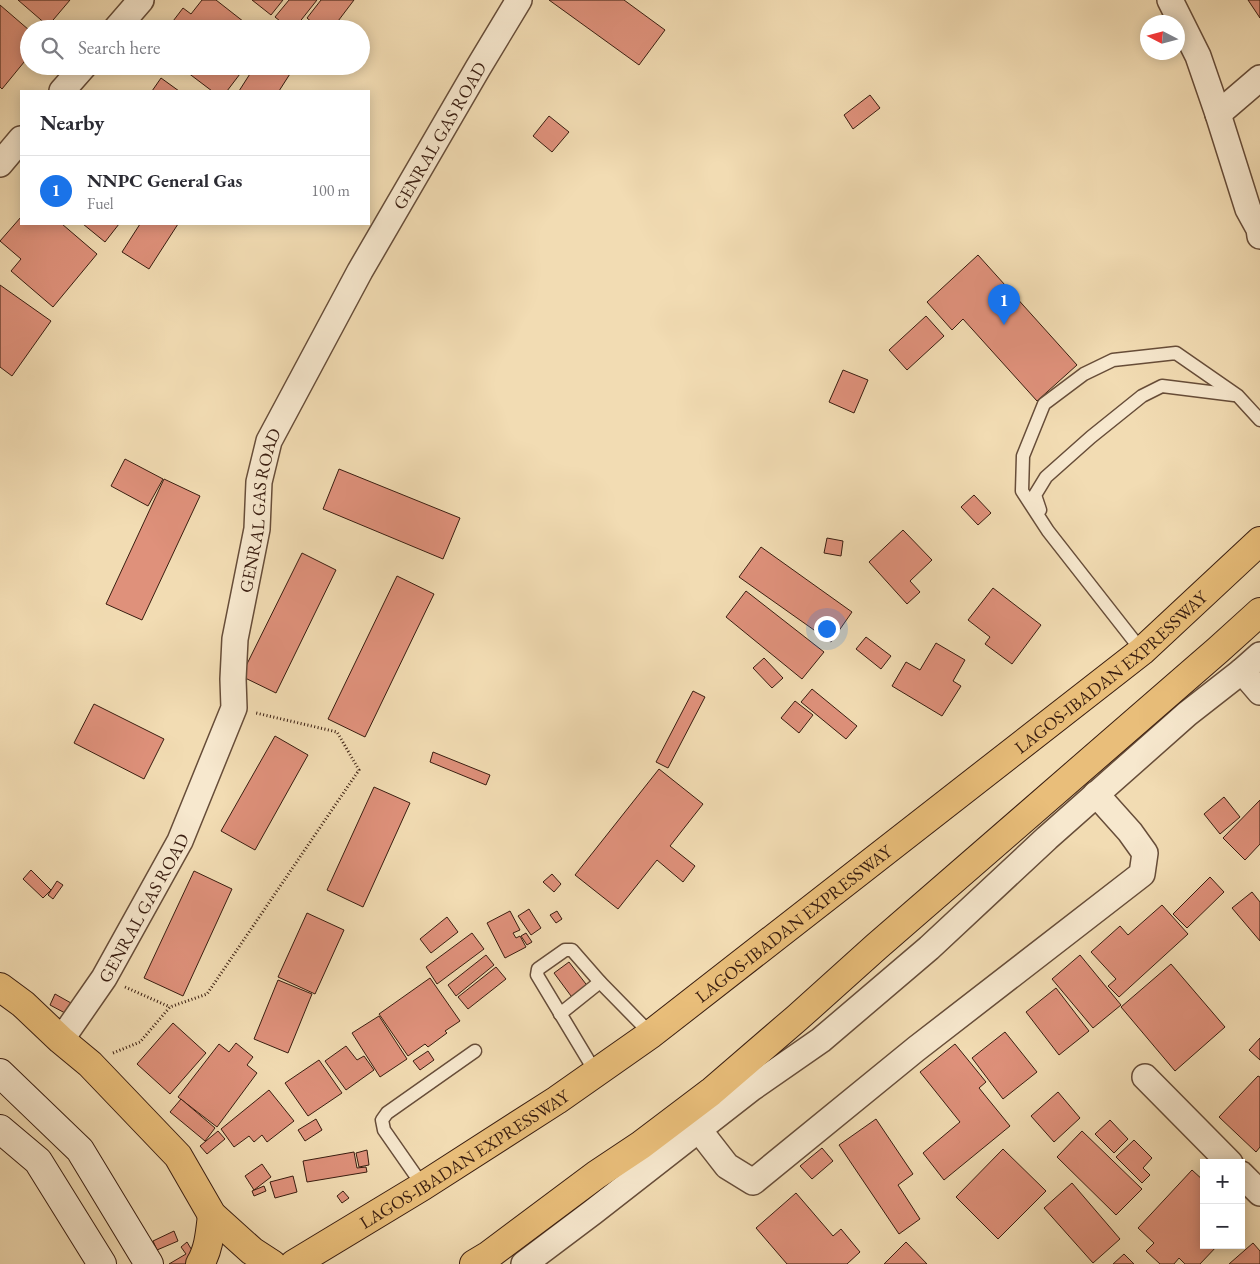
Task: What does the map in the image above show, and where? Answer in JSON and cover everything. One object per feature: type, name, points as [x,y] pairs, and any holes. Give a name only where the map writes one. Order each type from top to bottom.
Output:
[{"type":"highway","name":"LAGOS-IBADAN EXPRESSWAY","points":[[294,1264],[423,1186],[557,1100],[650,1034],[1142,651],[1260,541]]},
{"type":"highway","points":[[474,1264],[489,1255],[711,1092],[1260,612]]},
{"type":"highway","points":[[0,987],[23,1004],[90,1064],[178,1156],[212,1215],[252,1251],[272,1264]]},
{"type":"highway","points":[[200,1264],[210,1238],[212,1215]]},
{"type":"main road","points":[[0,1073],[80,1150],[149,1264]]},
{"type":"main road","points":[[0,1129],[38,1161],[102,1264]]},
{"type":"street","points":[[124,20],[141,0]]},
{"type":"street","name":"GENRAL GAS ROAD","points":[[61,1040],[104,978],[180,841],[234,708],[235,639],[257,529],[259,482],[269,441],[360,271],[519,0]]},
{"type":"street","points":[[1170,0],[1198,56],[1248,209],[1259,229],[1260,236]]},
{"type":"street","points":[[63,90],[76,75]]},
{"type":"street","points":[[1218,114],[1260,78]]},
{"type":"street","points":[[0,164],[20,140]]},
{"type":"street","points":[[524,1264],[752,1088],[828,1034],[929,948],[1047,838],[1187,714],[1260,655]]},
{"type":"street","points":[[1242,671],[1260,692]]},
{"type":"street","points":[[699,1130],[728,1166],[753,1182],[916,1049],[1142,874],[1145,853],[1130,832],[1096,794]]},
{"type":"street","points":[[1146,1077],[1226,1159]]},
{"type":"street","points":[[1245,1178],[1260,1193]]},
{"type":"lane","points":[[1142,651],[1048,531],[1022,491],[1023,456],[1044,404],[1084,374],[1113,360],[1176,353],[1238,396],[1260,420]]},
{"type":"lane","points":[[1048,531],[1035,495],[1046,477],[1091,437],[1142,396],[1162,386],[1238,396]]},
{"type":"lane","points":[[596,1073],[537,975],[538,969],[565,950],[572,950],[650,1034]]},
{"type":"lane","points":[[560,1014],[600,982]]},
{"type":"lane","points":[[423,1186],[384,1130],[382,1120],[388,1113],[475,1052]]},
{"type":"path","points":[[90,1064],[140,1042],[170,1007],[207,994],[359,770],[337,732],[234,708]]},
{"type":"path","points":[[104,978],[170,1007]]},
{"type":"building","points":[[18,0],[70,0],[53,20],[41,20]]},
{"type":"building","points":[[202,0],[216,0],[242,20],[174,20],[183,8],[191,14]]},
{"type":"building","points":[[252,0],[283,0],[271,15]]},
{"type":"building","points":[[289,0],[317,0],[301,20],[279,20],[275,17]]},
{"type":"building","points":[[321,0],[354,0],[339,20],[309,20],[307,18]]},
{"type":"building","points":[[549,0],[624,0],[665,30],[639,65]]},
{"type":"building","points":[[1248,0],[1260,0],[1260,18]]},
{"type":"building","points":[[0,5],[20,22],[20,67],[2,89],[0,87]]},
{"type":"building","points":[[191,75],[239,75],[228,90],[211,90]]},
{"type":"building","points":[[249,75],[289,75],[280,90],[240,90]]},
{"type":"building","points":[[161,78],[178,90],[153,90]]},
{"type":"building","points":[[870,95],[880,108],[853,129],[844,115]]},
{"type":"building","points":[[549,116],[569,132],[552,152],[533,136]]},
{"type":"building","points":[[20,218],[20,225],[63,225],[97,254],[53,307],[11,271],[21,259],[0,241]]},
{"type":"building","points":[[84,225],[118,225],[105,242]]},
{"type":"building","points":[[139,225],[177,225],[149,269],[122,252]]},
{"type":"building","points":[[978,255],[1077,365],[1037,401],[963,319],[952,330],[927,302]]},
{"type":"building","points":[[0,285],[51,321],[12,376],[0,367]]},
{"type":"building","points":[[926,316],[944,336],[907,370],[889,350]]},
{"type":"building","points":[[843,370],[868,380],[854,413],[829,402]]},
{"type":"building","points":[[125,459],[163,479],[148,506],[111,486]]},
{"type":"building","points":[[339,469],[460,518],[443,559],[323,509]]},
{"type":"building","points":[[164,479],[200,496],[142,620],[106,604]]},
{"type":"building","points":[[974,495],[991,513],[978,525],[961,507]]},
{"type":"building","points":[[903,530],[932,560],[910,581],[920,592],[907,604],[869,562]]},
{"type":"building","points":[[827,538],[843,541],[841,556],[824,553]]},
{"type":"building","points":[[761,547],[852,612],[831,642],[739,577]]},
{"type":"building","points":[[302,553],[336,570],[276,693],[241,676]]},
{"type":"building","points":[[397,576],[434,594],[365,737],[328,719]]},
{"type":"building","points":[[993,588],[1041,625],[1012,664],[985,644],[990,637],[968,620]]},
{"type":"building","points":[[746,591],[824,652],[802,679],[726,617]]},
{"type":"building","points":[[866,637],[891,656],[881,669],[856,649]]},
{"type":"building","points":[[936,643],[965,660],[953,681],[961,686],[942,716],[892,686],[906,662],[920,670]]},
{"type":"building","points":[[764,658],[783,678],[772,688],[753,668]]},
{"type":"building","points":[[812,689],[857,726],[846,739],[801,702]]},
{"type":"building","points":[[693,691],[705,697],[668,768],[656,762]]},
{"type":"building","points":[[795,701],[813,715],[799,733],[781,718]]},
{"type":"building","points":[[94,704],[164,739],[144,779],[74,743]]},
{"type":"building","points":[[275,736],[308,755],[255,850],[221,831]]},
{"type":"building","points":[[433,752],[490,775],[486,785],[430,762]]},
{"type":"building","points":[[659,769],[703,804],[670,846],[695,866],[683,882],[657,860],[618,909],[575,875]]},
{"type":"building","points":[[374,787],[410,803],[363,907],[327,890]]},
{"type":"building","points":[[1224,797],[1240,817],[1220,834],[1204,814]]},
{"type":"building","points":[[1260,800],[1260,844],[1245,860],[1223,838]]},
{"type":"building","points":[[31,870],[51,890],[43,898],[23,879]]},
{"type":"building","points":[[194,871],[232,889],[183,996],[144,978]]},
{"type":"building","points":[[552,874],[561,884],[554,892],[543,882]]},
{"type":"building","points":[[1210,877],[1224,892],[1187,928],[1173,914]]},
{"type":"building","points":[[57,881],[63,885],[53,899],[48,895]]},
{"type":"building","points":[[1252,892],[1260,902],[1260,941],[1232,908]]},
{"type":"building","points":[[1162,905],[1188,934],[1119,997],[1108,986],[1116,979],[1091,952],[1120,926],[1128,935]]},
{"type":"building","points":[[529,909],[541,928],[531,935],[518,916]]},
{"type":"building","points":[[510,911],[520,930],[513,933],[516,938],[520,936],[526,947],[505,958],[487,923]]},
{"type":"building","points":[[557,911],[562,919],[556,923],[550,915]]},
{"type":"building","points":[[307,913],[344,930],[315,994],[278,977]]},
{"type":"building","points":[[447,917],[458,932],[431,953],[420,939]]},
{"type":"building","points":[[472,933],[484,949],[437,984],[426,967]]},
{"type":"building","points":[[526,933],[532,942],[527,945],[521,936]]},
{"type":"building","points":[[486,955],[494,965],[456,996],[448,985]]},
{"type":"building","points":[[1080,955],[1121,1005],[1093,1028],[1052,979]]},
{"type":"building","points":[[569,962],[589,988],[574,1000],[554,973]]},
{"type":"building","points":[[1171,964],[1225,1027],[1175,1071],[1121,1007]]},
{"type":"building","points":[[496,967],[506,979],[468,1009],[458,997]]},
{"type":"building","points":[[430,978],[460,1021],[445,1031],[447,1033],[428,1047],[425,1044],[408,1056],[379,1014]]},
{"type":"building","points":[[278,980],[312,994],[288,1053],[254,1039]]},
{"type":"building","points":[[1056,988],[1089,1031],[1059,1055],[1026,1012]]},
{"type":"building","points":[[55,994],[71,1003],[65,1013],[50,1005]]},
{"type":"building","points":[[379,1016],[407,1059],[380,1077],[352,1033]]},
{"type":"building","points":[[173,1023],[206,1053],[170,1094],[137,1064]]},
{"type":"building","points":[[1005,1032],[1037,1072],[1003,1099],[972,1058]]},
{"type":"building","points":[[1260,1038],[1260,1060],[1249,1050]]},
{"type":"building","points":[[236,1043],[253,1057],[247,1065],[257,1073],[217,1127],[178,1097],[219,1044],[229,1052]]},
{"type":"building","points":[[955,1044],[986,1082],[979,1088],[1010,1126],[944,1180],[923,1153],[960,1122],[920,1072]]},
{"type":"building","points":[[346,1046],[357,1060],[364,1056],[374,1070],[346,1090],[325,1061]]},
{"type":"building","points":[[428,1051],[434,1060],[420,1070],[413,1061]]},
{"type":"building","points":[[319,1060],[342,1093],[308,1116],[285,1083]]},
{"type":"building","points":[[1258,1076],[1260,1077],[1260,1147],[1256,1152],[1219,1117]]},
{"type":"building","points":[[269,1090],[294,1121],[267,1142],[262,1135],[254,1142],[249,1136],[234,1147],[221,1129]]},
{"type":"building","points":[[1058,1092],[1080,1118],[1054,1142],[1031,1116]]},
{"type":"building","points":[[181,1099],[215,1128],[205,1141],[170,1112]]},
{"type":"building","points":[[316,1119],[322,1130],[305,1141],[298,1130]]},
{"type":"building","points":[[876,1119],[913,1174],[898,1185],[920,1219],[899,1234],[839,1145]]},
{"type":"building","points":[[1110,1120],[1128,1139],[1114,1153],[1095,1134]]},
{"type":"building","points":[[218,1131],[225,1139],[207,1154],[200,1146]]},
{"type":"building","points":[[1082,1131],[1142,1189],[1116,1215],[1057,1157]]},
{"type":"building","points":[[1134,1140],[1152,1158],[1143,1168],[1150,1175],[1142,1183],[1116,1157]]},
{"type":"building","points":[[822,1148],[833,1161],[812,1179],[800,1166]]},
{"type":"building","points":[[1003,1149],[1046,1191],[998,1239],[956,1197]]},
{"type":"building","points":[[367,1150],[369,1165],[359,1167],[356,1153]]},
{"type":"building","points":[[354,1152],[357,1168],[366,1167],[367,1172],[307,1182],[303,1161]]},
{"type":"building","points":[[262,1164],[271,1177],[254,1190],[245,1176]]},
{"type":"building","points":[[1192,1170],[1200,1177],[1200,1249],[1214,1249],[1200,1264],[1185,1264],[1179,1258],[1174,1264],[1160,1264],[1146,1251],[1154,1243],[1138,1228]]},
{"type":"building","points":[[293,1176],[297,1192],[275,1198],[270,1182]]},
{"type":"building","points":[[1072,1183],[1120,1239],[1093,1263],[1044,1208]]},
{"type":"building","points":[[264,1186],[266,1191],[254,1196],[252,1191]]},
{"type":"building","points":[[343,1191],[349,1198],[342,1203],[337,1196]]},
{"type":"building","points":[[796,1193],[833,1236],[841,1229],[860,1252],[847,1264],[787,1264],[756,1228]]},
{"type":"building","points":[[174,1231],[178,1241],[157,1250],[153,1241]]},
{"type":"building","points":[[187,1242],[196,1257],[185,1264],[169,1264],[186,1254],[181,1247]]},
{"type":"building","points":[[906,1242],[927,1264],[884,1264]]},
{"type":"building","points":[[1253,1243],[1260,1251],[1260,1264],[1229,1264]]},
{"type":"building","points":[[1124,1254],[1134,1264],[1113,1264]]},
{"type":"place","name":"NNPC General Gas","points":[[1004,325]]}]
